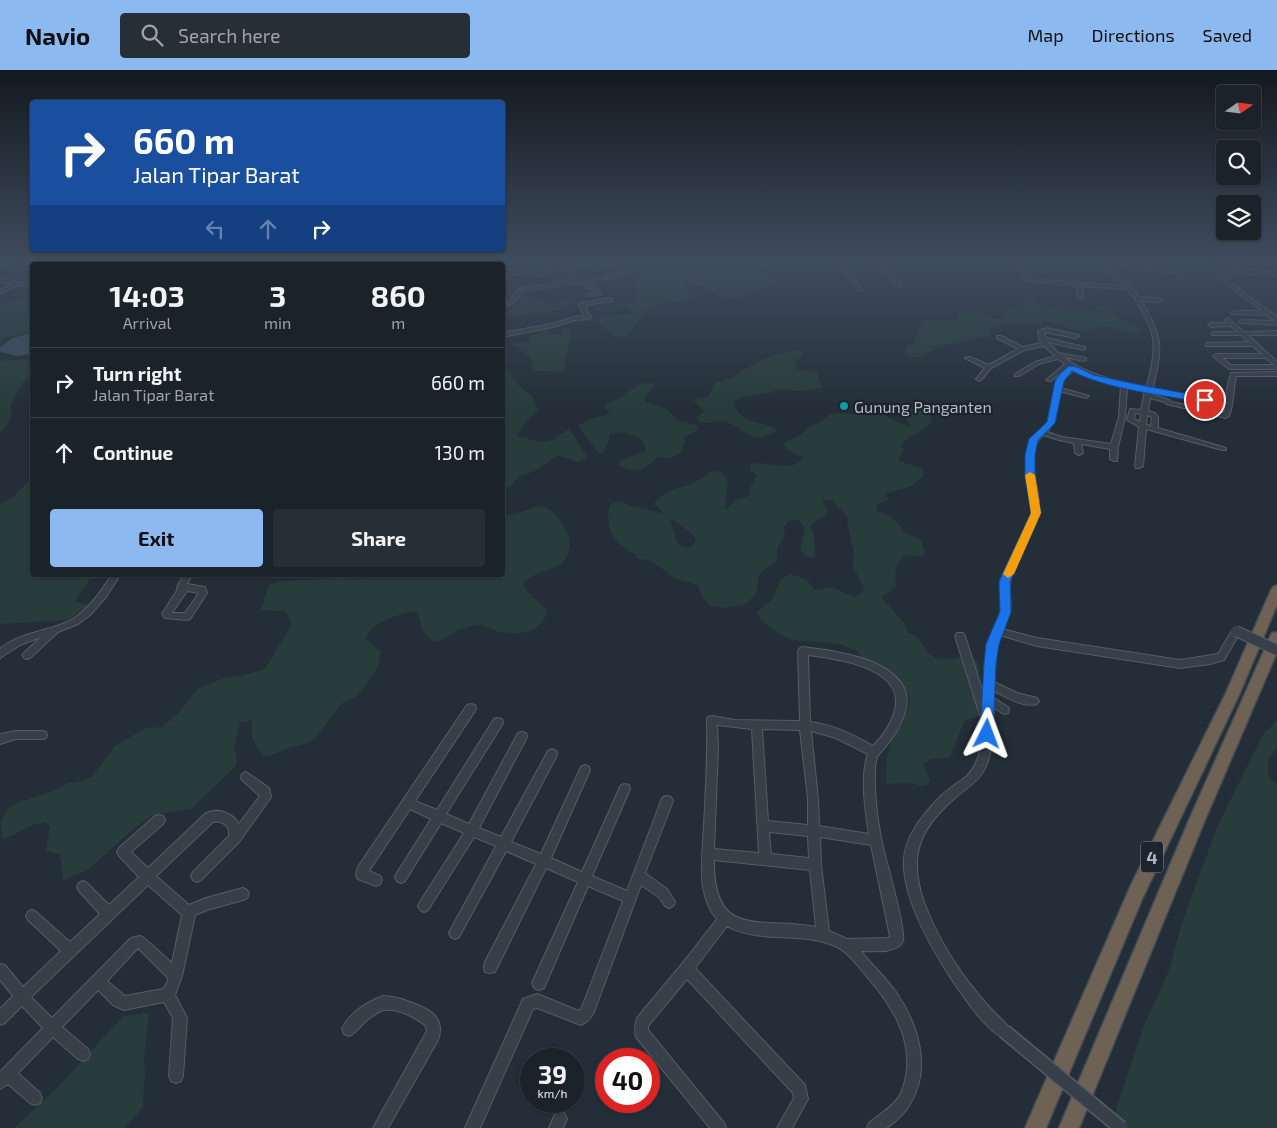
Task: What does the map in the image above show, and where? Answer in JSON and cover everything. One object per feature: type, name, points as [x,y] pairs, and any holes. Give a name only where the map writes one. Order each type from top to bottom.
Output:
[{"type":"highway","name":"4","points":[[1035,1128],[1137,891],[1232,695],[1277,590]]},
{"type":"highway","name":"4","points":[[1069,1128],[1187,842],[1214,786],[1277,637]]},
{"type":"street","points":[[505,335],[522,329],[553,324],[573,318],[588,318],[584,309]]},
{"type":"street","points":[[1139,466],[1144,434],[1144,412],[1155,368],[1156,338],[1143,309]]},
{"type":"street","points":[[1243,309],[1248,313]]},
{"type":"street","points":[[1263,309],[1277,321]]},
{"type":"street","points":[[1234,313],[1268,313]]},
{"type":"street","points":[[1242,322],[1277,321]]},
{"type":"street","points":[[1211,324],[1230,322],[1277,366]]},
{"type":"street","points":[[1076,336],[1041,331],[1044,342],[1057,356],[1086,375],[1148,392],[1192,408],[1226,416],[1229,408],[1233,374],[1277,374]]},
{"type":"street","points":[[1214,334],[1277,333]]},
{"type":"street","points":[[999,337],[1022,349]]},
{"type":"street","points":[[979,379],[989,367],[1022,349],[1044,342],[1083,348]]},
{"type":"street","points":[[1208,345],[1255,344]]},
{"type":"street","points":[[1018,375],[1042,361],[1057,356],[1084,359]]},
{"type":"street","points":[[1268,356],[1216,357],[1230,366],[1277,366]]},
{"type":"street","points":[[968,358],[989,367]]},
{"type":"street","points":[[1049,380],[1070,366]]},
{"type":"street","points":[[1070,366],[1063,375],[1058,389],[1051,423],[1034,439],[1030,455],[1030,477],[1036,513],[1005,582],[1006,612],[992,644],[984,758],[969,781],[949,796],[924,826],[912,848],[910,860],[916,894],[943,953],[977,1004],[1004,1031],[1121,1128]]},
{"type":"street","points":[[1114,459],[1114,447],[1122,417],[1124,385]]},
{"type":"street","points":[[1058,389],[1086,396]]},
{"type":"street","points":[[1148,392],[1205,400],[1229,408]]},
{"type":"street","points":[[1192,408],[1192,417]]},
{"type":"street","points":[[1154,430],[1154,415],[1134,409],[1130,420],[1143,426],[1154,430],[1224,449]]},
{"type":"street","points":[[1041,432],[1077,442],[1114,447]]},
{"type":"street","points":[[1077,442],[1079,453]]},
{"type":"street","points":[[0,654],[16,642],[82,617],[115,577]]},
{"type":"street","points":[[184,588],[181,586],[187,577]]},
{"type":"street","points":[[27,655],[57,628]]},
{"type":"street","points":[[997,631],[1037,642],[1180,664],[1210,660],[1221,656],[1236,631],[1277,650]]},
{"type":"street","points":[[960,636],[987,720]]},
{"type":"street","points":[[823,935],[815,865],[805,726],[804,651],[840,656],[888,675],[899,688],[902,697],[899,714],[882,744],[873,751],[870,763],[870,796],[875,840],[897,940],[890,944],[846,945]]},
{"type":"street","points":[[989,684],[1015,697],[1034,701]]},
{"type":"street","points":[[989,700],[1004,710]]},
{"type":"street","points":[[376,880],[362,875],[362,871],[471,708]]},
{"type":"street","points":[[873,751],[833,732],[805,726],[728,723],[712,720],[708,882],[717,906],[724,918],[741,926],[805,931],[823,935],[846,945],[896,1004],[911,1034],[915,1058],[914,1075],[906,1098],[874,1128]]},
{"type":"street","points":[[401,877],[498,722]]},
{"type":"street","points":[[757,724],[765,859]]},
{"type":"street","points":[[0,739],[16,735],[42,734]]},
{"type":"street","points":[[424,906],[471,831],[522,736]]},
{"type":"street","points":[[455,933],[552,754]]},
{"type":"street","points":[[490,968],[543,862],[585,770]]},
{"type":"street","points":[[197,876],[235,838],[266,797],[266,792],[246,777]]},
{"type":"street","points":[[539,983],[625,789]]},
{"type":"street","points":[[472,1128],[528,1004],[537,1001],[578,1017],[584,1017],[668,801]]},
{"type":"street","points":[[406,803],[630,898]]},
{"type":"street","points":[[0,1018],[210,817],[217,815],[233,822],[237,830],[235,838]]},
{"type":"street","points":[[159,820],[123,852],[188,912]]},
{"type":"street","points":[[762,826],[875,840]]},
{"type":"street","points":[[708,854],[815,865]]},
{"type":"street","points":[[640,876],[663,893],[670,902]]},
{"type":"street","points":[[83,887],[108,913]]},
{"type":"street","points":[[188,912],[206,904],[243,894]]},
{"type":"street","points":[[97,981],[124,1003],[167,995],[173,986],[176,976],[188,912]]},
{"type":"street","points":[[32,916],[70,951]]},
{"type":"street","points":[[719,1128],[641,1032],[642,1023],[687,969],[724,918]]},
{"type":"street","points":[[35,1098],[4,1078],[50,1028],[137,941],[176,976]]},
{"type":"street","points":[[687,969],[800,1090],[801,1098],[788,1127]]},
{"type":"street","points":[[0,970],[21,997],[50,1028],[83,1054]]},
{"type":"street","points":[[167,995],[180,1018],[176,1076]]},
{"type":"street","points":[[349,1029],[372,1008],[392,1002],[430,1020],[433,1026],[433,1035],[380,1128]]},
{"type":"green space","points":[[0,309],[30,309],[30,332],[5,337],[0,341]]},
{"type":"green space","points":[[511,309],[563,309],[519,316],[506,315],[506,312]]},
{"type":"green space","points":[[596,309],[615,309],[611,313]]},
{"type":"green space","points":[[632,309],[649,309],[642,315],[628,336],[614,337],[595,319],[605,316],[634,313]]},
{"type":"green space","points":[[1108,309],[1119,319],[1143,328],[1140,334],[1136,334],[1103,326],[1081,331],[1047,322],[1042,322],[1041,325],[1002,325],[989,329],[991,335],[940,347],[920,357],[907,356],[905,354],[906,347],[913,343],[923,320],[956,320],[959,319],[958,314],[964,312],[975,312],[992,318],[1004,319],[1003,312],[1005,310],[1092,311]]},
{"type":"green space","points":[[548,328],[546,331],[549,334],[561,334],[562,328],[570,329],[572,332],[565,358],[564,372],[535,371],[531,367],[532,362],[529,356],[512,344],[530,342],[530,336],[537,334],[539,329]]},
{"type":"green space","points":[[505,347],[509,360],[506,367],[517,383],[532,395],[538,410],[525,423],[517,436],[542,442],[552,440],[569,429],[587,456],[586,459],[578,462],[560,456],[555,457],[533,472],[520,476],[510,487],[505,487]]},
{"type":"green space","points":[[797,350],[803,352],[796,363],[796,369],[817,372],[820,384],[824,387],[801,391],[778,389],[768,393],[744,397],[733,402],[736,409],[745,418],[770,426],[776,429],[776,431],[760,437],[750,436],[730,423],[706,423],[696,418],[704,411],[694,401],[709,396],[715,383],[735,377],[744,369],[773,355]]},
{"type":"green space","points":[[30,359],[30,377],[23,382],[10,407],[12,413],[8,424],[0,433],[0,361]]},
{"type":"green space","points":[[643,383],[653,383],[655,385],[645,397],[645,402],[667,409],[677,420],[696,425],[698,428],[697,431],[684,437],[685,442],[680,454],[668,458],[658,457],[649,465],[640,469],[629,470],[618,464],[624,459],[646,451],[642,441],[626,433],[614,433],[609,435],[609,441],[604,452],[599,454],[578,426],[587,420],[609,414],[605,406],[606,403],[617,399]]},
{"type":"green space","points":[[875,404],[886,416],[909,427],[910,425],[906,420],[908,408],[916,406],[926,409],[932,419],[925,428],[904,442],[901,447],[904,450],[899,458],[899,461],[923,469],[924,476],[910,487],[886,493],[888,500],[876,505],[877,512],[886,514],[898,523],[905,533],[921,540],[925,552],[921,556],[905,555],[901,559],[896,569],[896,587],[882,598],[905,624],[909,633],[919,639],[929,654],[936,658],[952,659],[970,656],[976,660],[980,671],[979,673],[973,672],[969,678],[981,716],[965,720],[950,757],[932,759],[923,763],[930,780],[927,785],[886,783],[887,758],[892,736],[902,725],[910,703],[908,694],[898,677],[886,668],[863,660],[857,651],[840,644],[794,640],[781,635],[761,621],[757,612],[773,599],[780,580],[789,574],[806,579],[815,590],[831,587],[855,597],[864,591],[853,567],[854,552],[847,524],[849,518],[832,501],[822,500],[828,511],[827,514],[810,526],[814,534],[815,557],[808,557],[800,550],[805,528],[798,519],[789,521],[784,527],[785,534],[777,548],[777,561],[765,569],[759,576],[756,594],[744,605],[724,608],[710,606],[703,598],[698,585],[676,579],[651,561],[639,559],[615,539],[608,522],[611,504],[619,501],[664,514],[654,503],[660,497],[671,490],[693,483],[703,478],[709,472],[714,471],[722,472],[728,481],[725,510],[736,500],[749,496],[751,485],[757,476],[750,470],[750,464],[763,463],[785,466],[798,463],[803,458],[787,449],[784,443],[802,434],[806,429],[830,414],[864,415],[868,405]],"holes":[[[670,518],[694,535],[696,541],[691,547],[685,548],[677,543]]]},
{"type":"green space","points":[[30,479],[30,577],[107,577],[90,579],[77,597],[76,602],[90,605],[68,620],[0,624],[0,505],[15,495]]},
{"type":"green space","points":[[544,506],[557,516],[566,530],[570,546],[561,564],[536,574],[523,583],[530,595],[547,611],[540,625],[534,629],[527,632],[503,633],[477,625],[458,630],[444,639],[434,642],[423,632],[418,614],[413,611],[385,620],[373,628],[366,639],[381,652],[377,669],[356,697],[342,703],[315,738],[308,743],[285,749],[270,756],[263,756],[252,739],[252,720],[240,723],[234,747],[237,758],[236,766],[191,809],[153,815],[132,830],[88,870],[63,880],[60,854],[46,851],[50,827],[46,823],[33,825],[14,835],[2,838],[1,823],[8,808],[17,803],[51,792],[68,783],[84,781],[92,776],[115,746],[146,728],[162,727],[180,711],[198,688],[227,677],[241,676],[265,669],[292,624],[285,611],[261,610],[269,585],[281,581],[343,578],[505,577],[505,515]]},
{"type":"green space","points":[[1277,720],[1277,748],[1268,759],[1268,776],[1277,784],[1277,1128],[1110,1128],[1143,1028],[1169,970],[1182,923],[1217,827],[1262,736]]},
{"type":"green space","points":[[149,1013],[144,1058],[143,1107],[125,1128],[14,1128],[56,1089],[123,1016]]},
{"type":"water","points":[[30,334],[30,354],[18,356],[0,352],[0,347],[13,338]]},
{"type":"slow traffic","points":[[1008,574],[1036,513],[1030,475]]},
{"type":"place","name":"Gunung Panganten","points":[[844,406]]},
{"type":"route","points":[[987,734],[992,644],[1006,612],[1005,582],[1017,551],[1036,513],[1030,477],[1030,455],[1034,439],[1051,423],[1063,375],[1072,368],[1086,375],[1124,385],[1205,400]]}]
